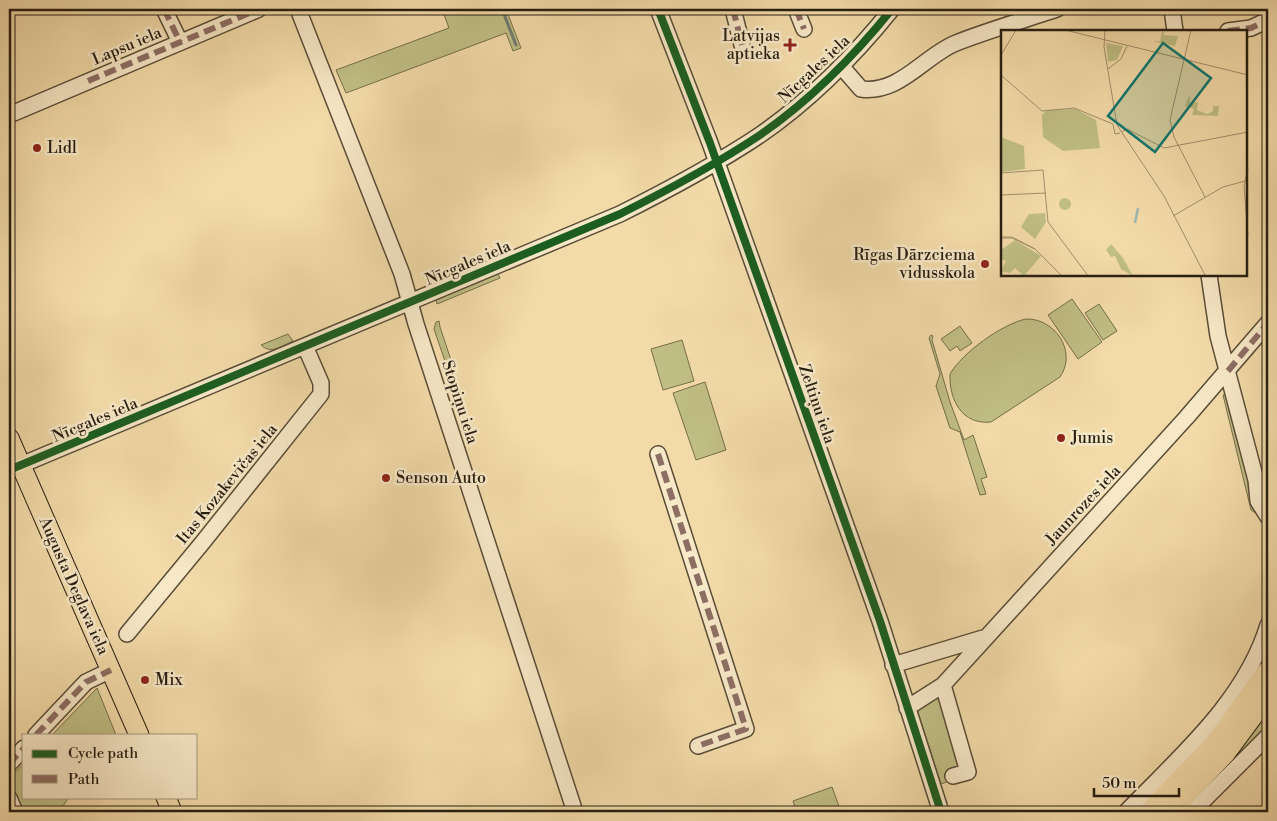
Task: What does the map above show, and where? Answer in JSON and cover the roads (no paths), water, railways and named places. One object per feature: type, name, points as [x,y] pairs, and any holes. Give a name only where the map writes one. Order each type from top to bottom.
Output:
[{"type":"main road","name":"Augusta Deglava iela","points":[[9,438],[15,467],[111,670],[139,734]]},
{"type":"main road","points":[[1149,812],[1215,743],[1268,670]]},
{"type":"main road","points":[[1170,812],[1225,754],[1268,696]]},
{"type":"main road","points":[[166,798],[172,812]]},
{"type":"street","points":[[164,9],[180,42]]},
{"type":"street","name":"Lapsu iela","points":[[9,115],[259,9]]},
{"type":"street","name":"Stopiņu iela","points":[[298,9],[396,257],[409,303],[575,812]]},
{"type":"street","name":"Zeltiņu iela","points":[[658,9],[716,162],[893,664],[941,812]]},
{"type":"street","points":[[733,9],[742,45]]},
{"type":"street","points":[[796,9],[804,29]]},
{"type":"street","name":"Nīcgales iela","points":[[15,467],[620,214],[716,162],[780,120],[841,66],[892,9]]},
{"type":"street","points":[[841,66],[861,89],[870,90],[902,80],[954,44],[1057,9]]},
{"type":"street","points":[[1172,9],[1175,30]]},
{"type":"street","points":[[1236,30],[1251,28],[1268,20]]},
{"type":"street","points":[[1208,276],[1218,336],[1256,480],[1258,501],[1268,517]]},
{"type":"street","name":"Jaunrozes iela","points":[[907,708],[943,685],[1186,418],[1268,323]]},
{"type":"street","name":"Itas Kozakevičas iela","points":[[127,634],[209,535],[321,394],[321,383],[305,346]]},
{"type":"street","points":[[658,454],[746,729],[698,746]]},
{"type":"street","points":[[1256,480],[1268,501]]},
{"type":"street","points":[[1126,812],[1191,745],[1225,706],[1254,662],[1268,625]]},
{"type":"street","points":[[893,664],[984,638]]},
{"type":"street","points":[[37,734],[86,682],[111,670]]},
{"type":"street","points":[[943,685],[968,772],[953,776]]},
{"type":"street","points":[[1192,812],[1268,736]]},
{"type":"street","points":[[9,763],[22,750]]},
{"type":"street","points":[[9,798],[15,812]]},
{"type":"waterway","points":[[502,9],[516,45]]},
{"type":"place","name":"Latvijas aptieka","points":[[790,45]]},
{"type":"place","name":"Lidl","points":[[37,148]]},
{"type":"place","name":"Rīgas Dārzciema vidusskola","points":[[985,264]]},
{"type":"place","name":"Jumis","points":[[1061,438]]},
{"type":"place","name":"Senson Auto","points":[[386,478]]},
{"type":"place","name":"Mix","points":[[145,680]]}]
